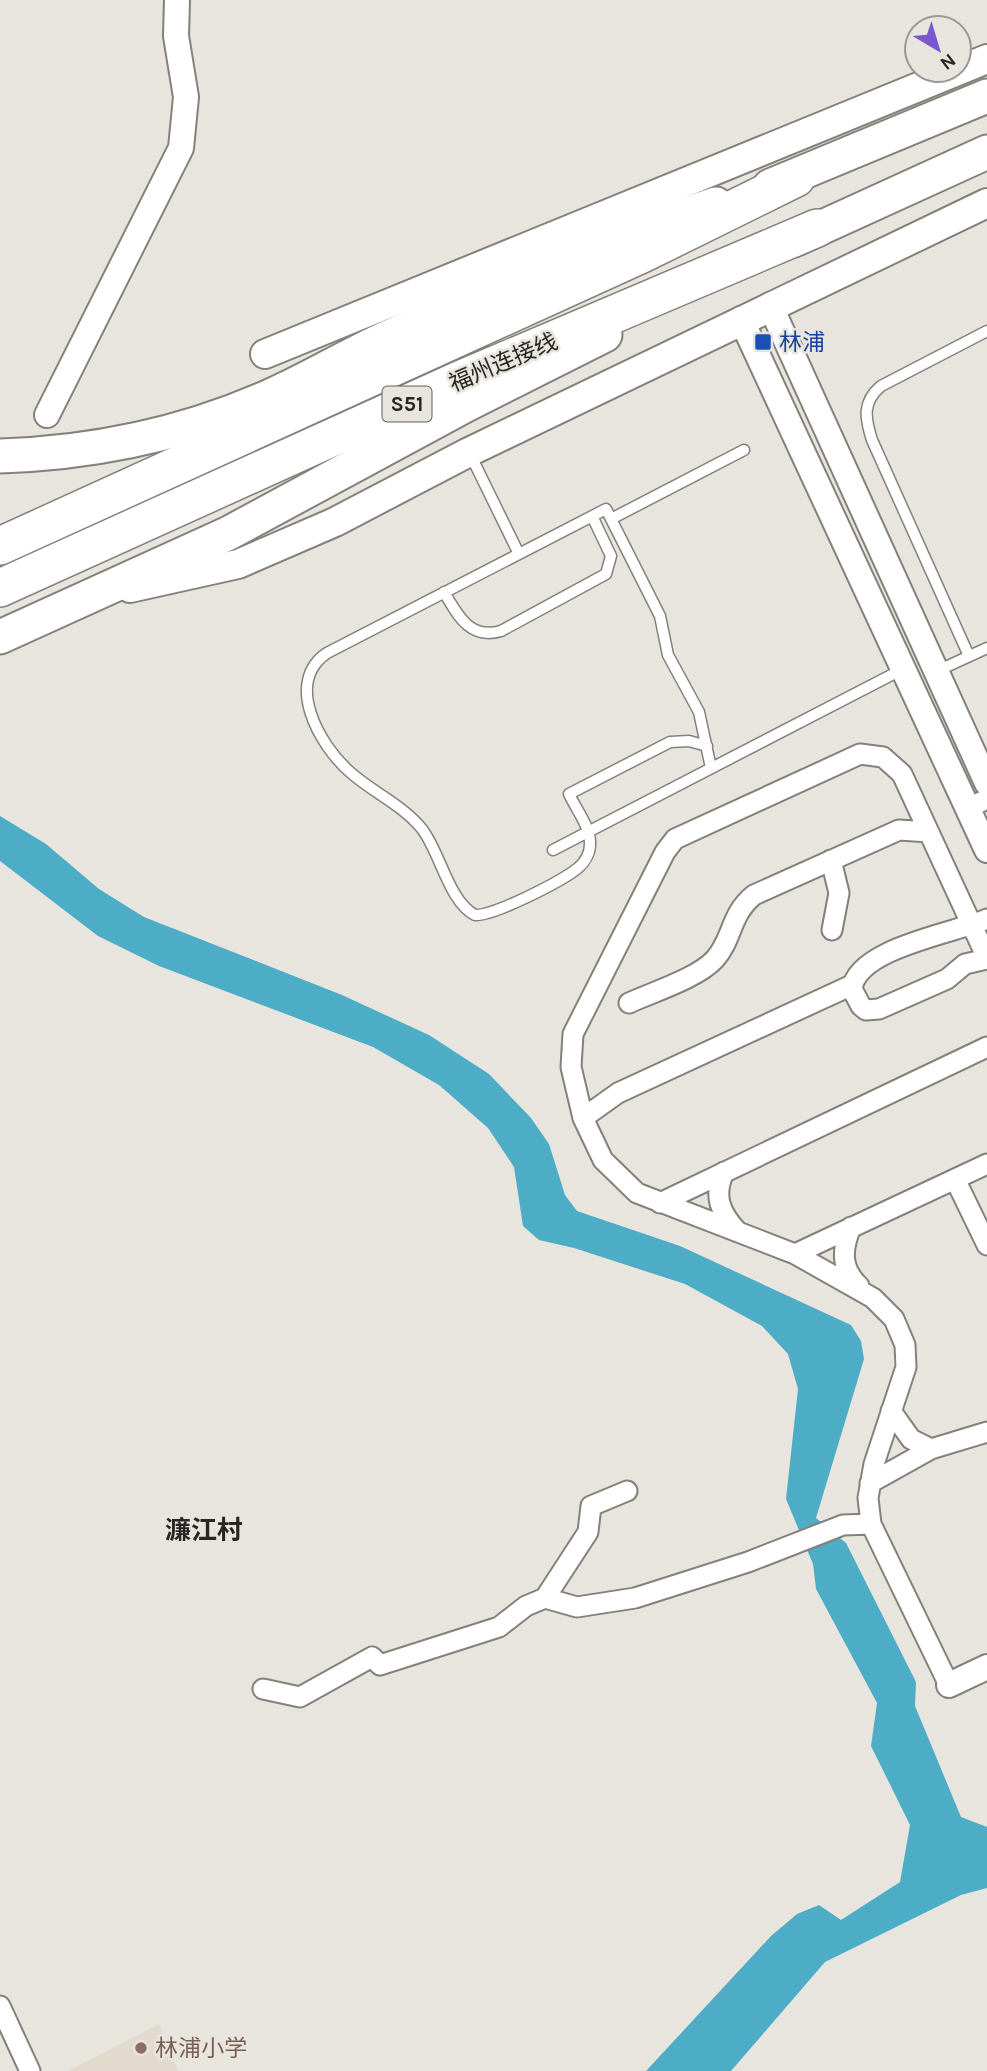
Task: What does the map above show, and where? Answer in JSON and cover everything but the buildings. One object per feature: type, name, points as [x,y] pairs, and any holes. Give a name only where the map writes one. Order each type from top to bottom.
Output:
[{"type":"highway","points":[[0,456],[40,455],[110,446],[182,427],[267,398],[381,341],[632,232],[796,178],[987,96]]},
{"type":"highway","points":[[0,637],[229,533],[466,405],[817,228],[987,152]]},
{"type":"highway","name":"福州连接线","points":[[0,546],[642,254],[796,178]]},
{"type":"highway","name":"福州连接线","points":[[0,588],[444,387],[817,228]]},
{"type":"main road","points":[[265,354],[987,59]]},
{"type":"main road","points":[[90,597],[238,564],[335,522],[469,452],[987,203]]},
{"type":"street","points":[[47,415],[181,148],[186,97],[176,36],[177,0]]},
{"type":"street","points":[[770,305],[936,671],[981,756],[987,783]]},
{"type":"street","points":[[741,319],[951,771],[977,804],[987,850]]},
{"type":"street","points":[[852,985],[861,1006],[866,1010],[879,1009],[947,979],[965,964],[987,959],[979,922],[929,832],[902,774],[891,762],[876,755],[860,754],[675,839],[665,852],[578,1024],[571,1045],[573,1076],[583,1118],[595,1149],[610,1169],[637,1193],[795,1254],[873,1298]]},
{"type":"street","points":[[951,771],[981,756]]},
{"type":"street","points":[[899,830],[915,800]]},
{"type":"street","points":[[629,1003],[709,965],[716,958],[736,915],[747,901],[762,891],[899,830],[929,832]]},
{"type":"street","points":[[831,860],[839,893],[832,930]]},
{"type":"street","points":[[583,1118],[618,1093],[852,985],[857,974],[871,962],[933,934],[979,922]]},
{"type":"street","points":[[660,1203],[987,1047]]},
{"type":"street","points":[[573,1076],[595,1092],[618,1093]]},
{"type":"street","points":[[795,1254],[987,1164]]},
{"type":"street","points":[[724,1172],[717,1197],[725,1216],[738,1232]]},
{"type":"street","points":[[955,1179],[987,1245]]},
{"type":"street","points":[[851,1227],[844,1247],[844,1265],[854,1282],[894,1319],[907,1354],[906,1367],[870,1483],[871,1524],[949,1685],[987,1667]]},
{"type":"street","points":[[891,1411],[911,1439],[931,1449]]},
{"type":"street","points":[[870,1483],[931,1449],[987,1432]]},
{"type":"street","points":[[263,1689],[300,1697],[372,1657],[380,1665],[499,1627],[526,1606],[545,1598],[588,1532],[591,1506],[627,1491]]},
{"type":"street","points":[[545,1598],[578,1607],[635,1598],[748,1562],[843,1525],[871,1524]]},
{"type":"street","points":[[0,2006],[30,2071]]},
{"type":"lane","points":[[969,656],[872,440],[866,414],[869,398],[881,386],[987,331]]},
{"type":"lane","points":[[611,519],[744,450]]},
{"type":"lane","points":[[469,452],[519,554]]},
{"type":"lane","points":[[707,746],[689,741],[670,741],[569,794],[588,831],[589,852],[578,868],[492,914],[475,915],[463,907],[422,829],[347,770],[322,735],[307,696],[310,669],[317,660],[606,509],[660,616],[665,645],[699,712],[707,746],[711,768]]},
{"type":"lane","points":[[444,592],[466,626],[485,633],[501,631],[606,574],[611,556],[592,516]]},
{"type":"lane","points":[[936,671],[987,648]]},
{"type":"lane","points":[[552,849],[903,669]]},
{"type":"shaded area","name":"林浦小学","points":[[159,2024],[178,2071],[68,2071]]},
{"type":"water","points":[[0,816],[46,844],[99,889],[144,917],[342,995],[429,1035],[489,1074],[531,1118],[549,1144],[565,1195],[577,1211],[680,1246],[851,1325],[861,1341],[864,1359],[816,1518],[846,1543],[916,1682],[915,1706],[961,1817],[987,1827],[987,1888],[961,1895],[825,1962],[731,2071],[646,2071],[771,1936],[797,1914],[819,1905],[841,1920],[900,1882],[910,1825],[871,1746],[877,1703],[816,1589],[813,1564],[786,1499],[798,1389],[788,1354],[762,1326],[685,1284],[574,1248],[539,1240],[523,1226],[514,1167],[488,1128],[439,1085],[373,1047],[159,966],[98,936],[0,861]]},
{"type":"place","name":"林浦","points":[[763,342]]},
{"type":"place","name":"林浦小学","points":[[141,2048]]},
{"type":"district","name":"濂江村","points":[[204,1530]]}]
